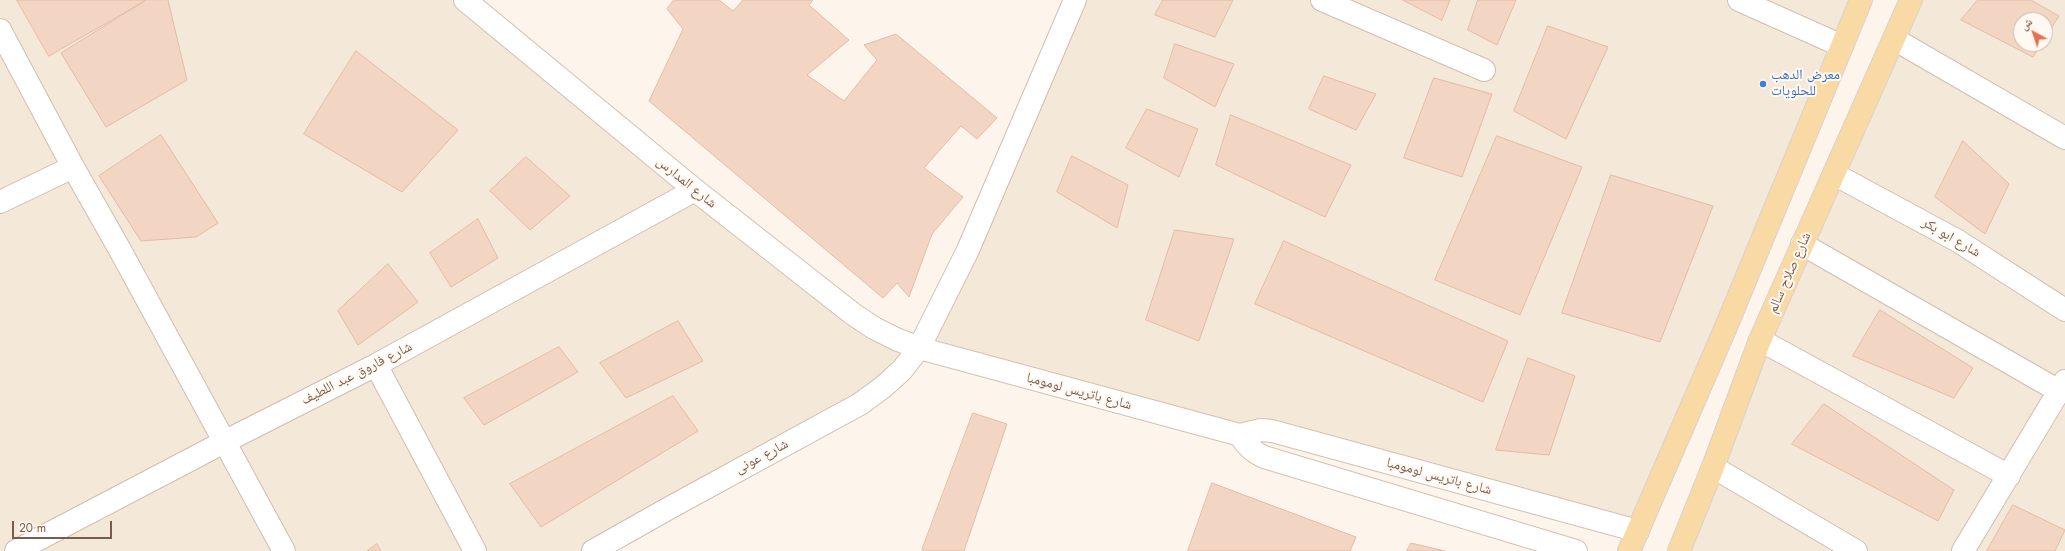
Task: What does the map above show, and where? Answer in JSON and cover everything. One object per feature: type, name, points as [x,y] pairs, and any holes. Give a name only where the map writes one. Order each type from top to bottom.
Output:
[{"type":"main road","points":[[1629,551],[1726,327],[1861,0]]},
{"type":"main road","name":"شارع صلاح سالم","points":[[1679,551],[1713,467],[1760,340],[1911,0]]},
{"type":"street","name":"شارع المدارس","points":[[465,0],[695,190],[853,314],[896,339],[918,348]]},
{"type":"street","name":"شارع عونى","points":[[593,551],[860,404],[882,388],[902,370],[918,348],[968,250],[1075,0]]},
{"type":"street","points":[[1322,0],[1484,70]]},
{"type":"street","points":[[1739,0],[1842,46]]},
{"type":"street","points":[[0,30],[73,167],[284,551]]},
{"type":"street","points":[[1894,39],[2065,138]]},
{"type":"street","points":[[0,202],[73,167]]},
{"type":"street","name":"شارع ابو بكر","points":[[1834,174],[1958,241],[2065,310]]},
{"type":"street","name":"شارع فاروق عبد اللطيف","points":[[16,551],[224,442],[376,365],[695,190]]},
{"type":"street","points":[[1802,244],[2062,386],[1963,551]]},
{"type":"street","points":[[1760,340],[2009,476]]},
{"type":"street","name":"شارع باتريس لومومبا","points":[[918,348],[1240,435],[1261,430],[1272,431],[1638,531]]},
{"type":"street","points":[[376,365],[475,551]]},
{"type":"street","points":[[1240,435],[1245,444],[1254,452],[1264,457],[1576,551]]},
{"type":"street","points":[[1713,467],[1856,551]]},
{"type":"shaded area","points":[[0,0],[455,0],[914,351],[881,386],[598,551],[0,551]]},
{"type":"shaded area","points":[[1074,0],[1858,0],[1637,529],[1241,432],[920,347]]},
{"type":"shaded area","points":[[1912,0],[2065,0],[2065,551],[1863,551],[1716,466]]},
{"type":"shaded area","points":[[1714,468],[1856,551],[1680,551]]},
{"type":"building","points":[[17,0],[144,0],[145,1],[49,56]]},
{"type":"building","points":[[146,0],[168,0],[187,80],[106,127],[61,53]]},
{"type":"building","points":[[674,0],[719,0],[733,11],[743,0],[813,0],[809,5],[849,40],[807,75],[844,101],[877,60],[864,45],[896,34],[997,118],[977,139],[961,126],[924,168],[963,197],[932,234],[909,297],[897,283],[883,298],[649,101],[683,29],[667,9]]},
{"type":"building","points":[[1163,0],[1233,0],[1215,37],[1155,15]]},
{"type":"building","points":[[1403,0],[1450,0],[1442,20]]},
{"type":"building","points":[[1478,0],[1516,0],[1497,45],[1468,30]]},
{"type":"building","points":[[1978,0],[2031,0],[2052,12],[2013,12],[2013,47],[1961,20]]},
{"type":"building","points":[[2053,13],[2059,16],[2053,25]]},
{"type":"building","points":[[1548,26],[1608,47],[1566,139],[1514,111]]},
{"type":"building","points":[[1175,44],[1234,64],[1215,107],[1164,78]]},
{"type":"building","points":[[356,51],[458,130],[402,192],[304,134]]},
{"type":"building","points":[[2023,52],[2036,52],[2033,57]]},
{"type":"building","points":[[1324,76],[1376,94],[1356,130],[1309,109]]},
{"type":"building","points":[[1434,78],[1492,94],[1462,177],[1404,158]]},
{"type":"building","points":[[1147,109],[1198,129],[1179,177],[1126,148]]},
{"type":"building","points":[[1231,115],[1351,165],[1325,217],[1216,165]]},
{"type":"building","points":[[161,135],[218,223],[196,237],[141,241],[99,176]]},
{"type":"building","points":[[1497,136],[1582,167],[1520,315],[1435,280]]},
{"type":"building","points":[[1963,141],[2009,184],[1985,234],[1935,197]]},
{"type":"building","points":[[1072,156],[1128,185],[1117,228],[1057,192]]},
{"type":"building","points":[[526,157],[570,196],[530,230],[490,191]]},
{"type":"building","points":[[1611,175],[1713,206],[1660,342],[1562,313]]},
{"type":"building","points":[[478,219],[498,258],[451,287],[430,253]]},
{"type":"building","points":[[1175,230],[1234,239],[1199,341],[1146,320]]},
{"type":"building","points":[[1284,241],[1508,341],[1483,402],[1255,304]]},
{"type":"building","points":[[388,264],[418,302],[358,345],[338,311]]},
{"type":"building","points":[[1880,310],[1973,368],[1954,398],[1853,356]]},
{"type":"building","points":[[678,321],[703,361],[626,398],[600,363]]},
{"type":"building","points":[[559,347],[578,372],[484,425],[464,398]]},
{"type":"building","points":[[1528,358],[1575,376],[1549,455],[1496,450]]},
{"type":"building","points":[[673,396],[698,431],[541,527],[510,484]]},
{"type":"building","points":[[1824,404],[1954,490],[1938,521],[1792,444]]},
{"type":"building","points":[[973,413],[1007,424],[964,551],[924,551],[922,550]]},
{"type":"building","points":[[1212,483],[1356,537],[1350,551],[1188,551]]},
{"type":"building","points":[[2013,505],[2065,530],[2055,551],[1987,551]]},
{"type":"building","points":[[1411,543],[1445,551],[1407,551]]},
{"type":"building","points":[[377,544],[381,551],[367,551]]},
{"type":"place","name":"معرض الدهب للحلويات","points":[[1763,84]]}]
